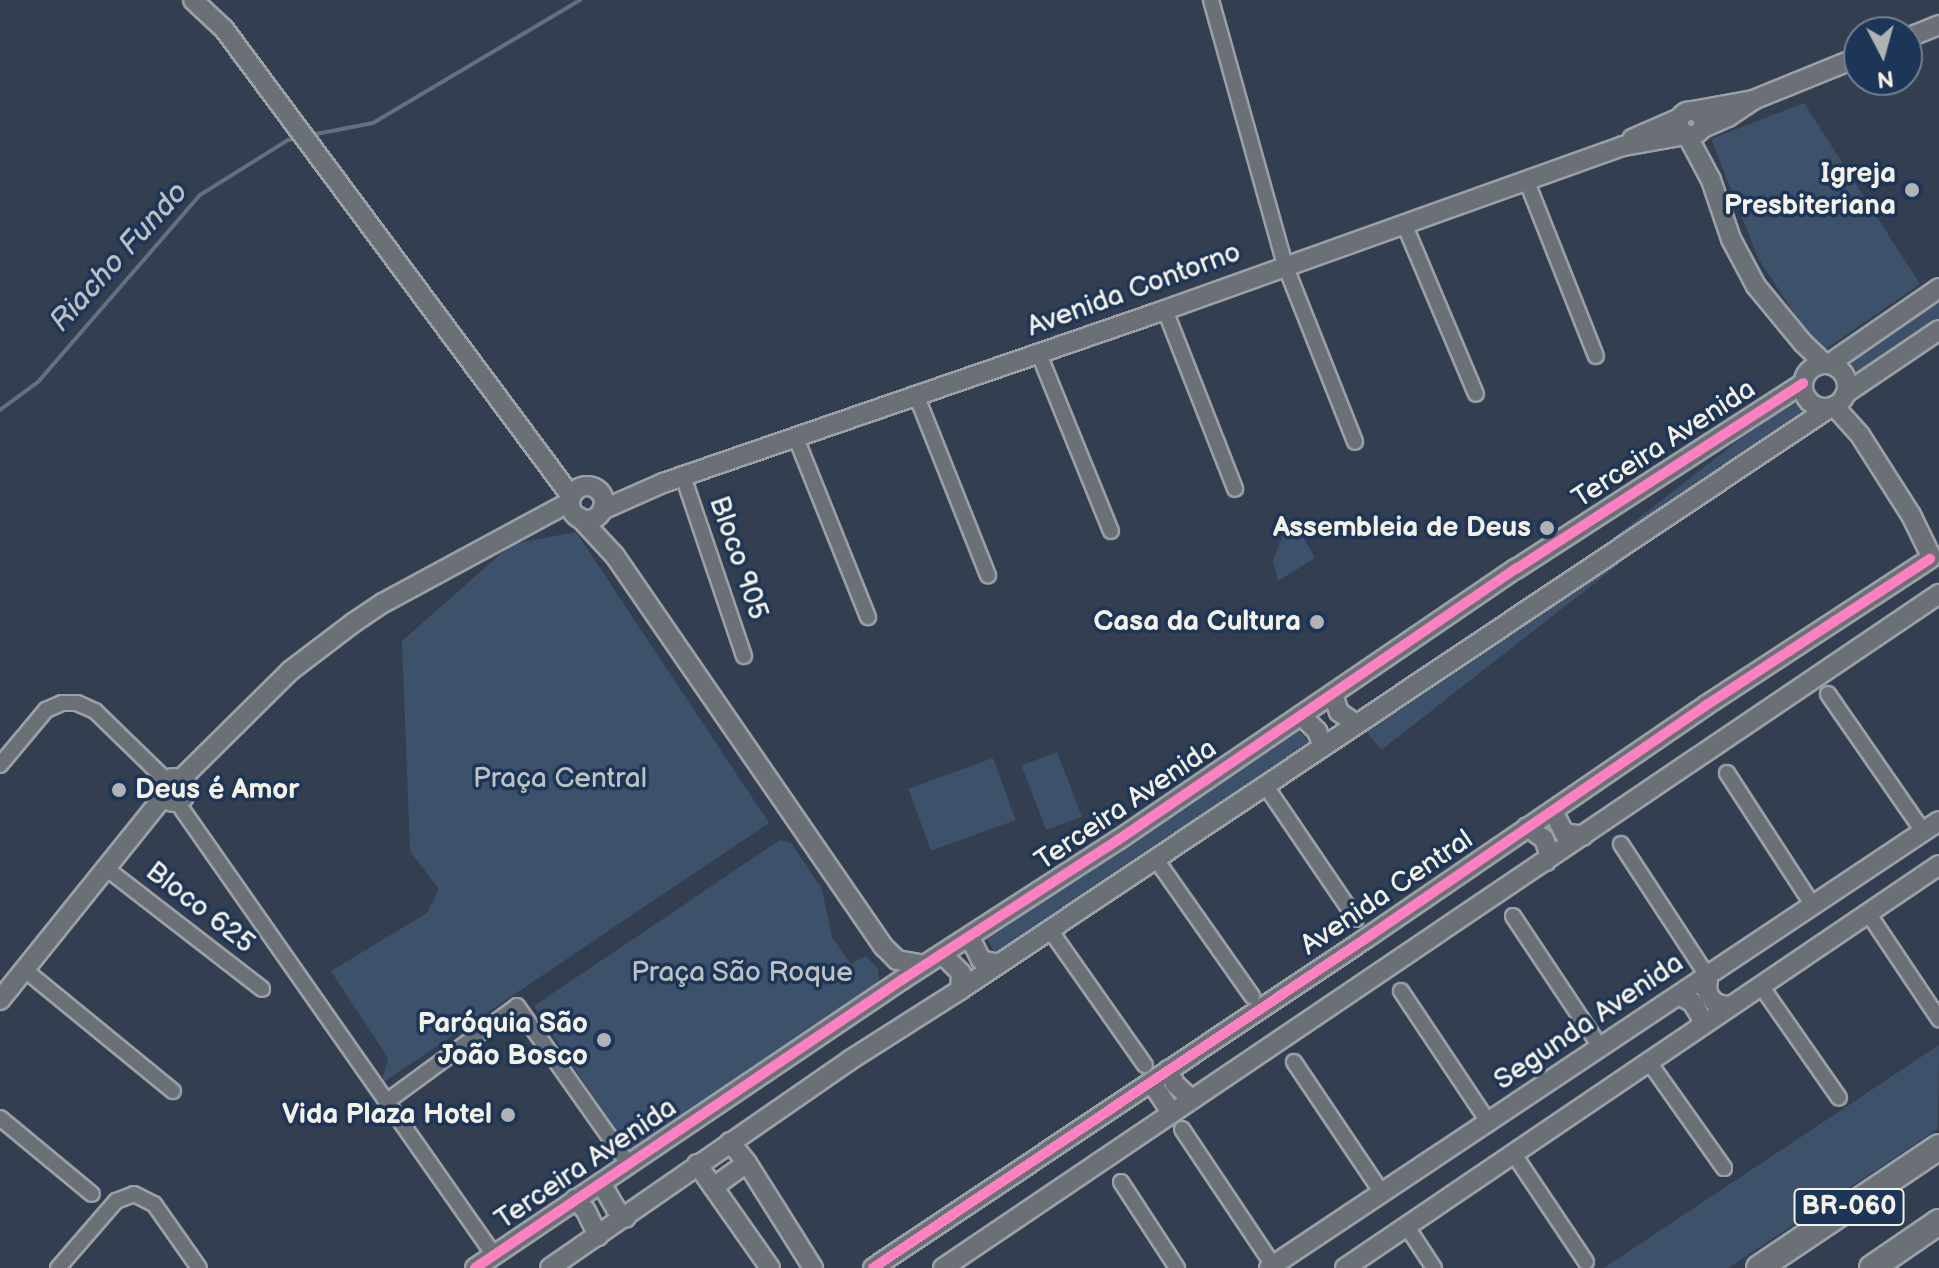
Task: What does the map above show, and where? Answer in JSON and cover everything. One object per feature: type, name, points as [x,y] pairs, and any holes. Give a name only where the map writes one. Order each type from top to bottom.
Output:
[{"type":"highway","name":"BR-060","points":[[1759,1268],[1939,1147]]},
{"type":"highway","name":"BR-060","points":[[1872,1268],[1939,1222]]},
{"type":"street","points":[[193,0],[224,29],[538,447],[574,507],[615,556],[884,947],[897,960],[925,965]]},
{"type":"street","points":[[1211,0],[1285,265],[1355,442]]},
{"type":"street","name":"Avenida Contorno","points":[[601,512],[663,483],[917,397],[1285,265],[1405,226],[1623,146],[1728,117],[1753,100],[1843,63]]},
{"type":"street","points":[[1692,126],[1721,216],[1744,265],[1787,325],[1827,364],[1842,371],[1848,386],[1839,401]]},
{"type":"street","points":[[1527,182],[1596,356]]},
{"type":"street","points":[[1405,226],[1476,394]]},
{"type":"street","points":[[1805,378],[1939,288]]},
{"type":"street","points":[[1165,310],[1235,489]]},
{"type":"street","points":[[1787,325],[1810,402],[1839,401]]},
{"type":"street","points":[[550,1268],[850,1060],[1323,747],[1839,401],[1939,330]]},
{"type":"street","points":[[1039,354],[1111,531]]},
{"type":"street","name":"Terceira Avenida","points":[[475,1268],[1805,378]]},
{"type":"street","points":[[917,397],[988,575]]},
{"type":"street","points":[[1839,401],[1935,551],[1929,574],[1939,585]]},
{"type":"street","points":[[796,438],[868,617]]},
{"type":"street","points":[[538,447],[603,497],[601,512],[615,556]]},
{"type":"street","name":"Bloco 905","points":[[683,476],[744,656]]},
{"type":"street","name":"Avenida Contorno","points":[[592,487],[663,483]]},
{"type":"street","points":[[574,507],[581,487],[592,487]]},
{"type":"street","points":[[574,507],[590,519],[601,512]]},
{"type":"street","points":[[0,1000],[172,790],[308,656],[383,603],[525,525],[574,507]]},
{"type":"street","name":"Avenida Central","points":[[873,1268],[1148,1073],[1168,1070],[1935,551]]},
{"type":"street","points":[[943,1268],[1939,594]]},
{"type":"street","points":[[1333,694],[1339,712],[1356,724]]},
{"type":"street","points":[[1828,694],[1931,826]]},
{"type":"street","points":[[0,765],[46,710],[62,703],[77,703],[95,711],[172,790],[494,1255]]},
{"type":"street","points":[[1301,715],[1317,731],[1323,747]]},
{"type":"street","points":[[1727,773],[1812,904]]},
{"type":"street","points":[[1265,785],[1356,919]]},
{"type":"street","points":[[1553,811],[1564,833],[1583,836]]},
{"type":"street","name":"Segunda Avenida","points":[[1271,1266],[1931,826]]},
{"type":"street","points":[[1527,827],[1544,839],[1549,853],[1546,861]]},
{"type":"street","points":[[1621,844],[1708,977],[1710,997],[1729,1007]]},
{"type":"street","points":[[1155,858],[1252,996]]},
{"type":"street","points":[[1345,1268],[1939,865]]},
{"type":"street","name":"Bloco 625","points":[[107,869],[262,989]]},
{"type":"street","points":[[1868,913],[1939,1019]]},
{"type":"street","points":[[1513,916],[1601,1048]]},
{"type":"street","points":[[1050,930],[1148,1073],[1171,1112]]},
{"type":"street","points":[[970,938],[981,960],[998,964]]},
{"type":"street","points":[[884,947],[890,963],[890,988]]},
{"type":"street","points":[[943,955],[961,973],[960,990]]},
{"type":"street","points":[[25,970],[173,1091]]},
{"type":"street","points":[[1761,986],[1839,1098]]},
{"type":"street","points":[[1401,991],[1489,1123]]},
{"type":"street","points":[[1680,996],[1692,1002],[1701,1017],[1701,1026]]},
{"type":"street","points":[[386,1102],[517,1006],[629,1165]]},
{"type":"street","points":[[1294,1062],[1382,1193]]},
{"type":"street","points":[[1649,1062],[1724,1168]]},
{"type":"street","points":[[1168,1070],[1175,1084],[1191,1099]]},
{"type":"street","points":[[0,1118],[92,1194]]},
{"type":"street","points":[[1182,1129],[1271,1266]]},
{"type":"street","points":[[730,1142],[747,1163],[813,1268]]},
{"type":"street","points":[[1513,1153],[1586,1262]]},
{"type":"street","points":[[715,1186],[747,1163]]},
{"type":"street","points":[[697,1164],[770,1268]]},
{"type":"street","points":[[1121,1182],[1177,1268]]},
{"type":"street","points":[[601,1183],[616,1209],[626,1218]]},
{"type":"street","points":[[58,1268],[116,1201],[134,1194],[154,1204],[199,1268]]},
{"type":"street","points":[[575,1199],[586,1211],[598,1236]]},
{"type":"street","points":[[1407,1227],[1434,1268]]},
{"type":"green space","points":[[1804,103],[1920,284],[1820,353],[1758,258],[1711,139]]},
{"type":"green space","points":[[1939,296],[1939,332],[1862,382],[1846,358]]},
{"type":"green space","points":[[1799,393],[1814,412],[1381,750],[1366,731]]},
{"type":"green space","points":[[1296,523],[1315,558],[1278,581],[1273,561],[1285,529]]},
{"type":"green space","name":"Praça Central","points":[[576,532],[769,823],[381,1084],[388,1058],[331,971],[427,913],[439,889],[410,851],[402,641],[512,544]]},
{"type":"green space","points":[[1294,726],[1313,746],[997,959],[987,938]]},
{"type":"green space","points":[[1057,752],[1082,816],[1046,830],[1022,766]]},
{"type":"green space","points":[[993,758],[1016,820],[931,851],[908,789]]},
{"type":"green space","name":"Praça São Roque","points":[[780,840],[791,843],[822,889],[832,937],[851,964],[866,956],[878,969],[880,989],[630,1153],[534,1006]]},
{"type":"green space","points":[[1939,1045],[1938,1129],[1728,1268],[1604,1268]]},
{"type":"waterway","name":"Riacho Fundo","points":[[311,135],[373,123],[580,0]]},
{"type":"waterway","name":"Riacho Fundo","points":[[0,410],[38,382],[200,195],[288,140],[299,138]]},
{"type":"cycle path","points":[[475,1268],[903,979],[1118,840],[1516,569],[1803,383]]},
{"type":"cycle path","points":[[873,1268],[1365,939],[1705,706],[1930,559]]},
{"type":"place","name":"Igreja Presbiteriana","points":[[1912,190]]},
{"type":"place","name":"Assembleia de Deus","points":[[1547,528]]},
{"type":"place","name":"Casa da Cultura","points":[[1317,622]]},
{"type":"place","name":"Deus é Amor","points":[[119,790]]},
{"type":"place","name":"Paróquia São João Bosco","points":[[604,1040]]},
{"type":"place","name":"Vida Plaza Hotel","points":[[508,1115]]}]
